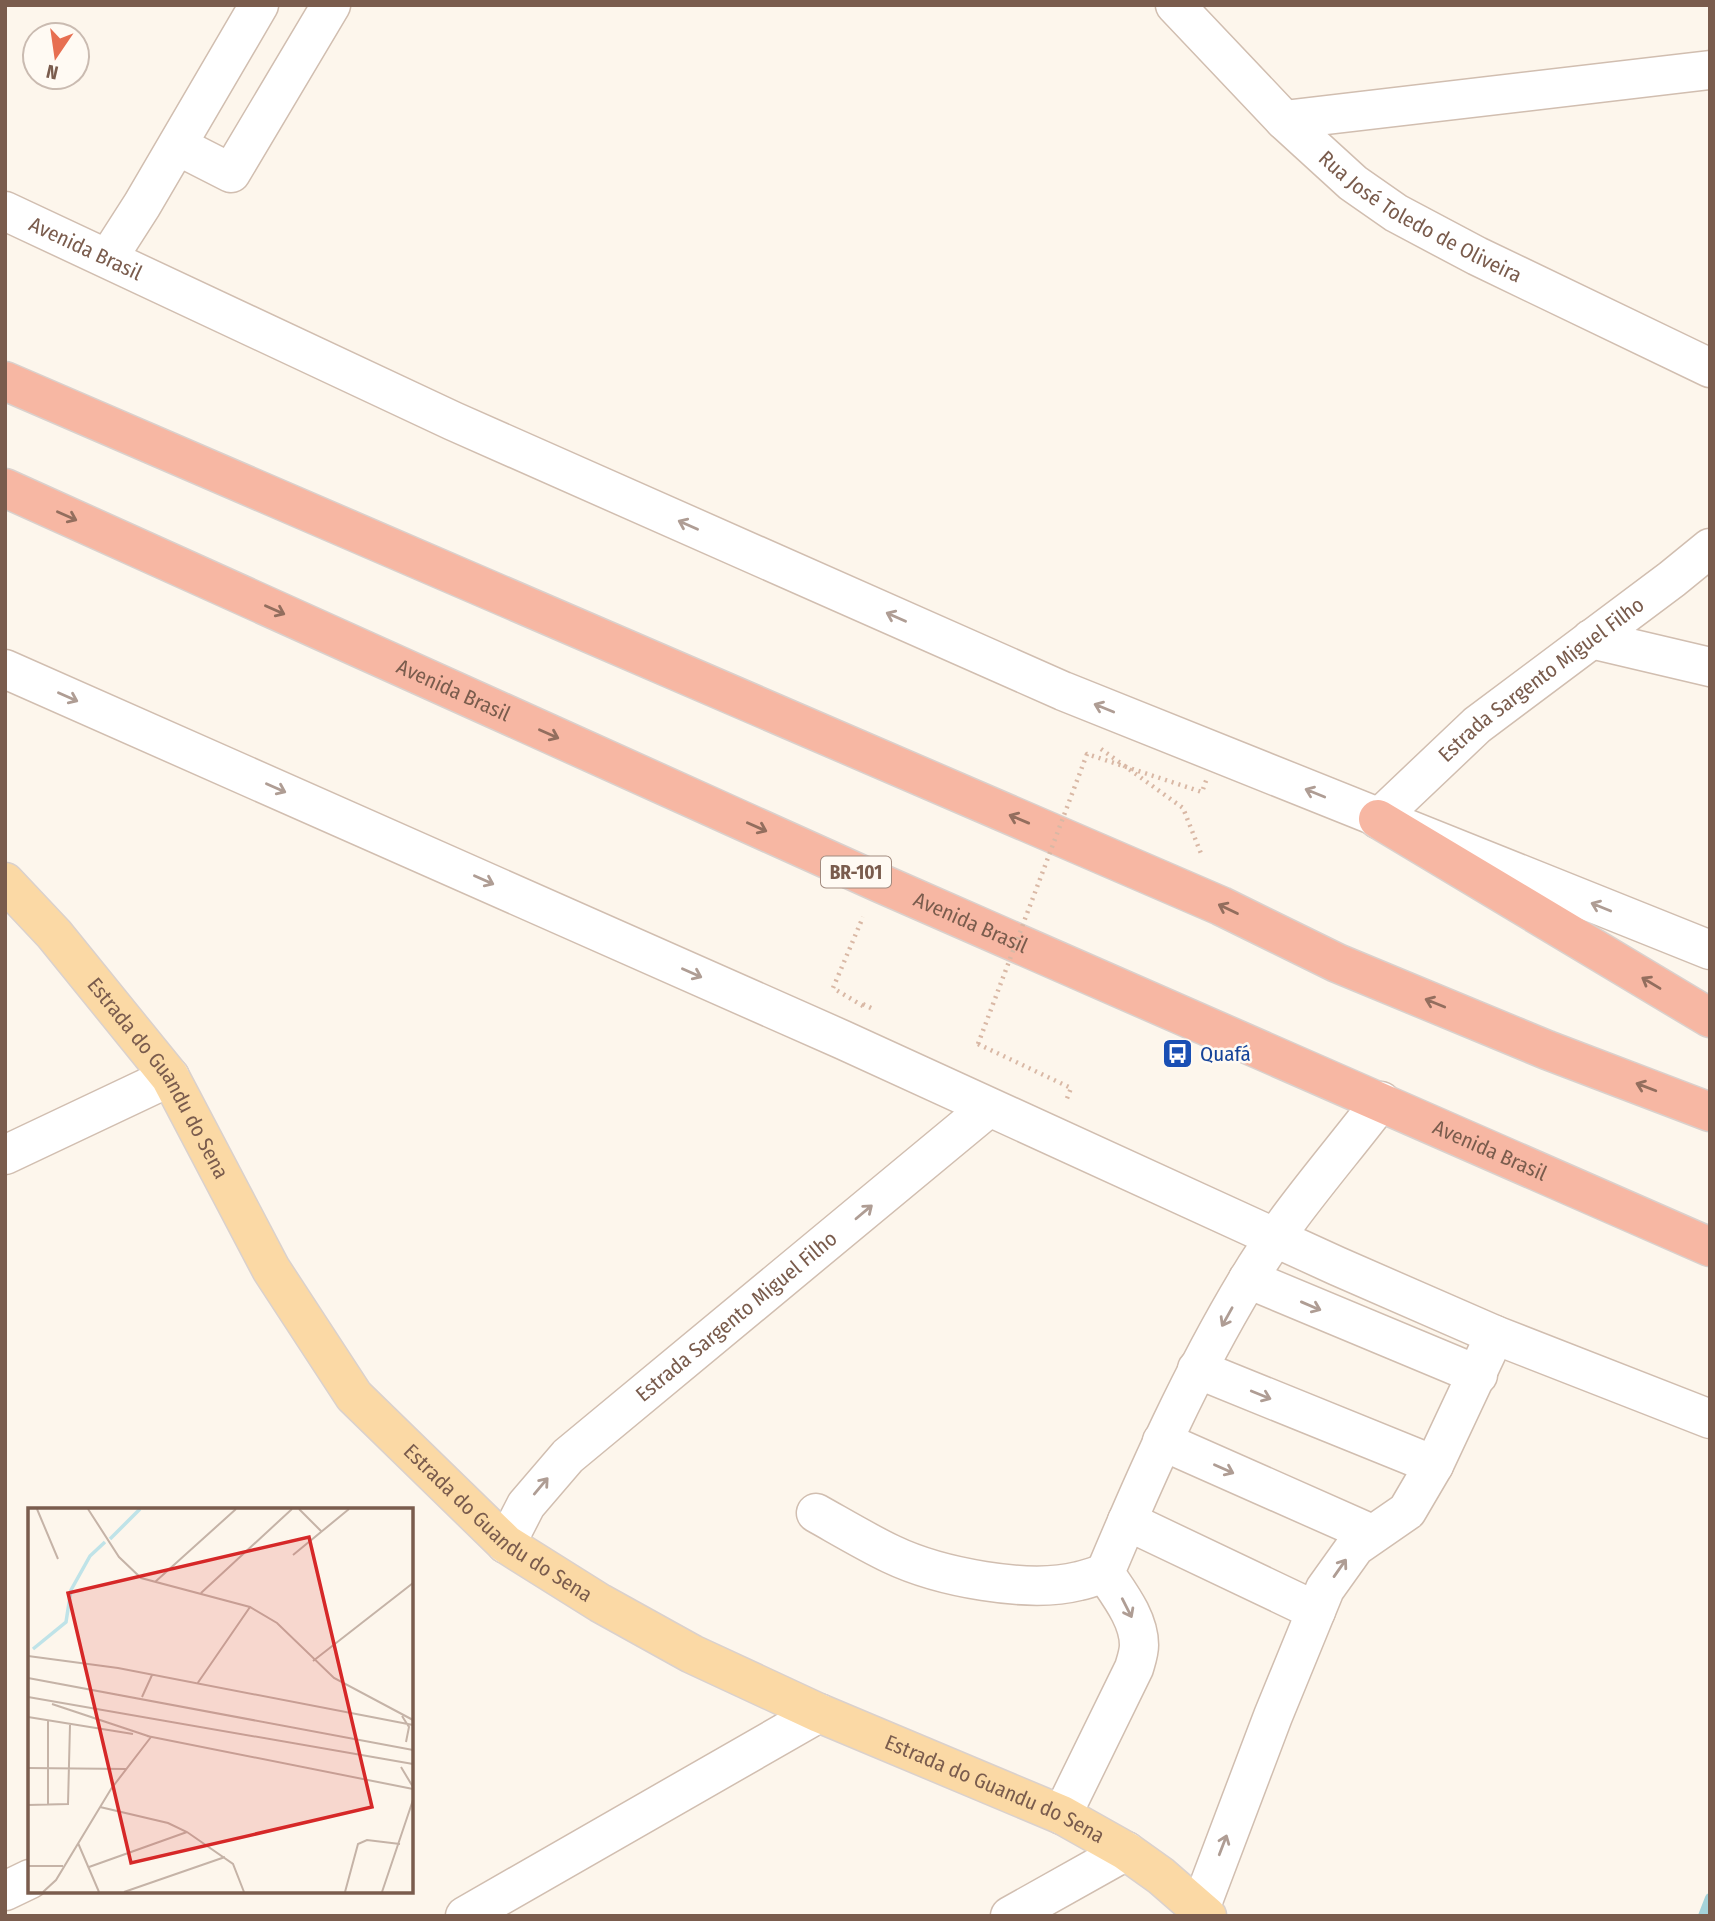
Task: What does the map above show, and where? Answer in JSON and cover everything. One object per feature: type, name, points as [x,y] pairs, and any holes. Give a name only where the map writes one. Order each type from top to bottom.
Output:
[{"type":"highway","points":[[5,381],[1221,906],[1349,968],[1710,1112]]},
{"type":"highway","name":"Avenida Brasil","points":[[5,488],[880,883],[1710,1247]]},
{"type":"highway","points":[[1378,819],[1710,1018]]},
{"type":"main road","name":"Estrada do Guandu do Sena","points":[[5,882],[54,934],[170,1077],[271,1269],[354,1396],[506,1544],[600,1603],[692,1654],[819,1713],[1062,1815],[1126,1851],[1203,1912]]},
{"type":"street","points":[[108,258],[178,146],[259,5]]},
{"type":"street","points":[[178,146],[231,173],[331,5]]},
{"type":"street","name":"Rua José Toledo de Oliveira","points":[[1175,5],[1284,120],[1353,183],[1396,213],[1477,256],[1710,368]]},
{"type":"street","points":[[1284,120],[1710,70]]},
{"type":"street","name":"Avenida Brasil","points":[[5,211],[453,421],[1012,668],[1378,819],[1710,950]]},
{"type":"street","name":"Estrada Sargento Miguel Filho","points":[[1378,819],[1477,725],[1710,548]]},
{"type":"street","points":[[1591,639],[1710,667]]},
{"type":"street","points":[[5,669],[843,1040],[1275,1238],[1495,1335],[1710,1419]]},
{"type":"street","points":[[5,1155],[170,1077]]},
{"type":"street","points":[[816,1513],[892,1555],[931,1569],[981,1580],[1056,1585],[1105,1573],[1162,1441],[1197,1369],[1248,1279],[1275,1238],[1381,1101]]},
{"type":"street","name":"Estrada Sargento Miguel Filho","points":[[506,1544],[526,1505],[568,1456],[988,1108]]},
{"type":"street","points":[[1248,1279],[1478,1375]]},
{"type":"street","points":[[1203,1912],[1268,1729],[1325,1588],[1355,1547],[1408,1511],[1434,1465],[1495,1335]]},
{"type":"street","points":[[1197,1369],[1434,1465]]},
{"type":"street","points":[[1162,1441],[1372,1534]]},
{"type":"street","points":[[1127,1521],[1316,1611]]},
{"type":"street","points":[[1062,1815],[1134,1668],[1139,1646],[1135,1625],[1125,1602],[1105,1573]]},
{"type":"street","points":[[465,1916],[819,1713]]},
{"type":"street","points":[[1010,1916],[1126,1851]]},
{"type":"street","points":[[5,1891],[28,1880]]},
{"type":"path","points":[[1099,747],[1184,808],[1221,906]]},
{"type":"path","points":[[1055,1096],[1068,1101],[1070,1088],[978,1044],[1087,754],[1202,792],[1207,778]]},
{"type":"path","points":[[880,883],[833,988],[887,1016]]},
{"type":"path","points":[[843,1040],[863,1004]]},
{"type":"waterway","points":[[1703,1916],[1710,1898]]},
{"type":"place","name":"Quafá","points":[[1177,1054]]}]
